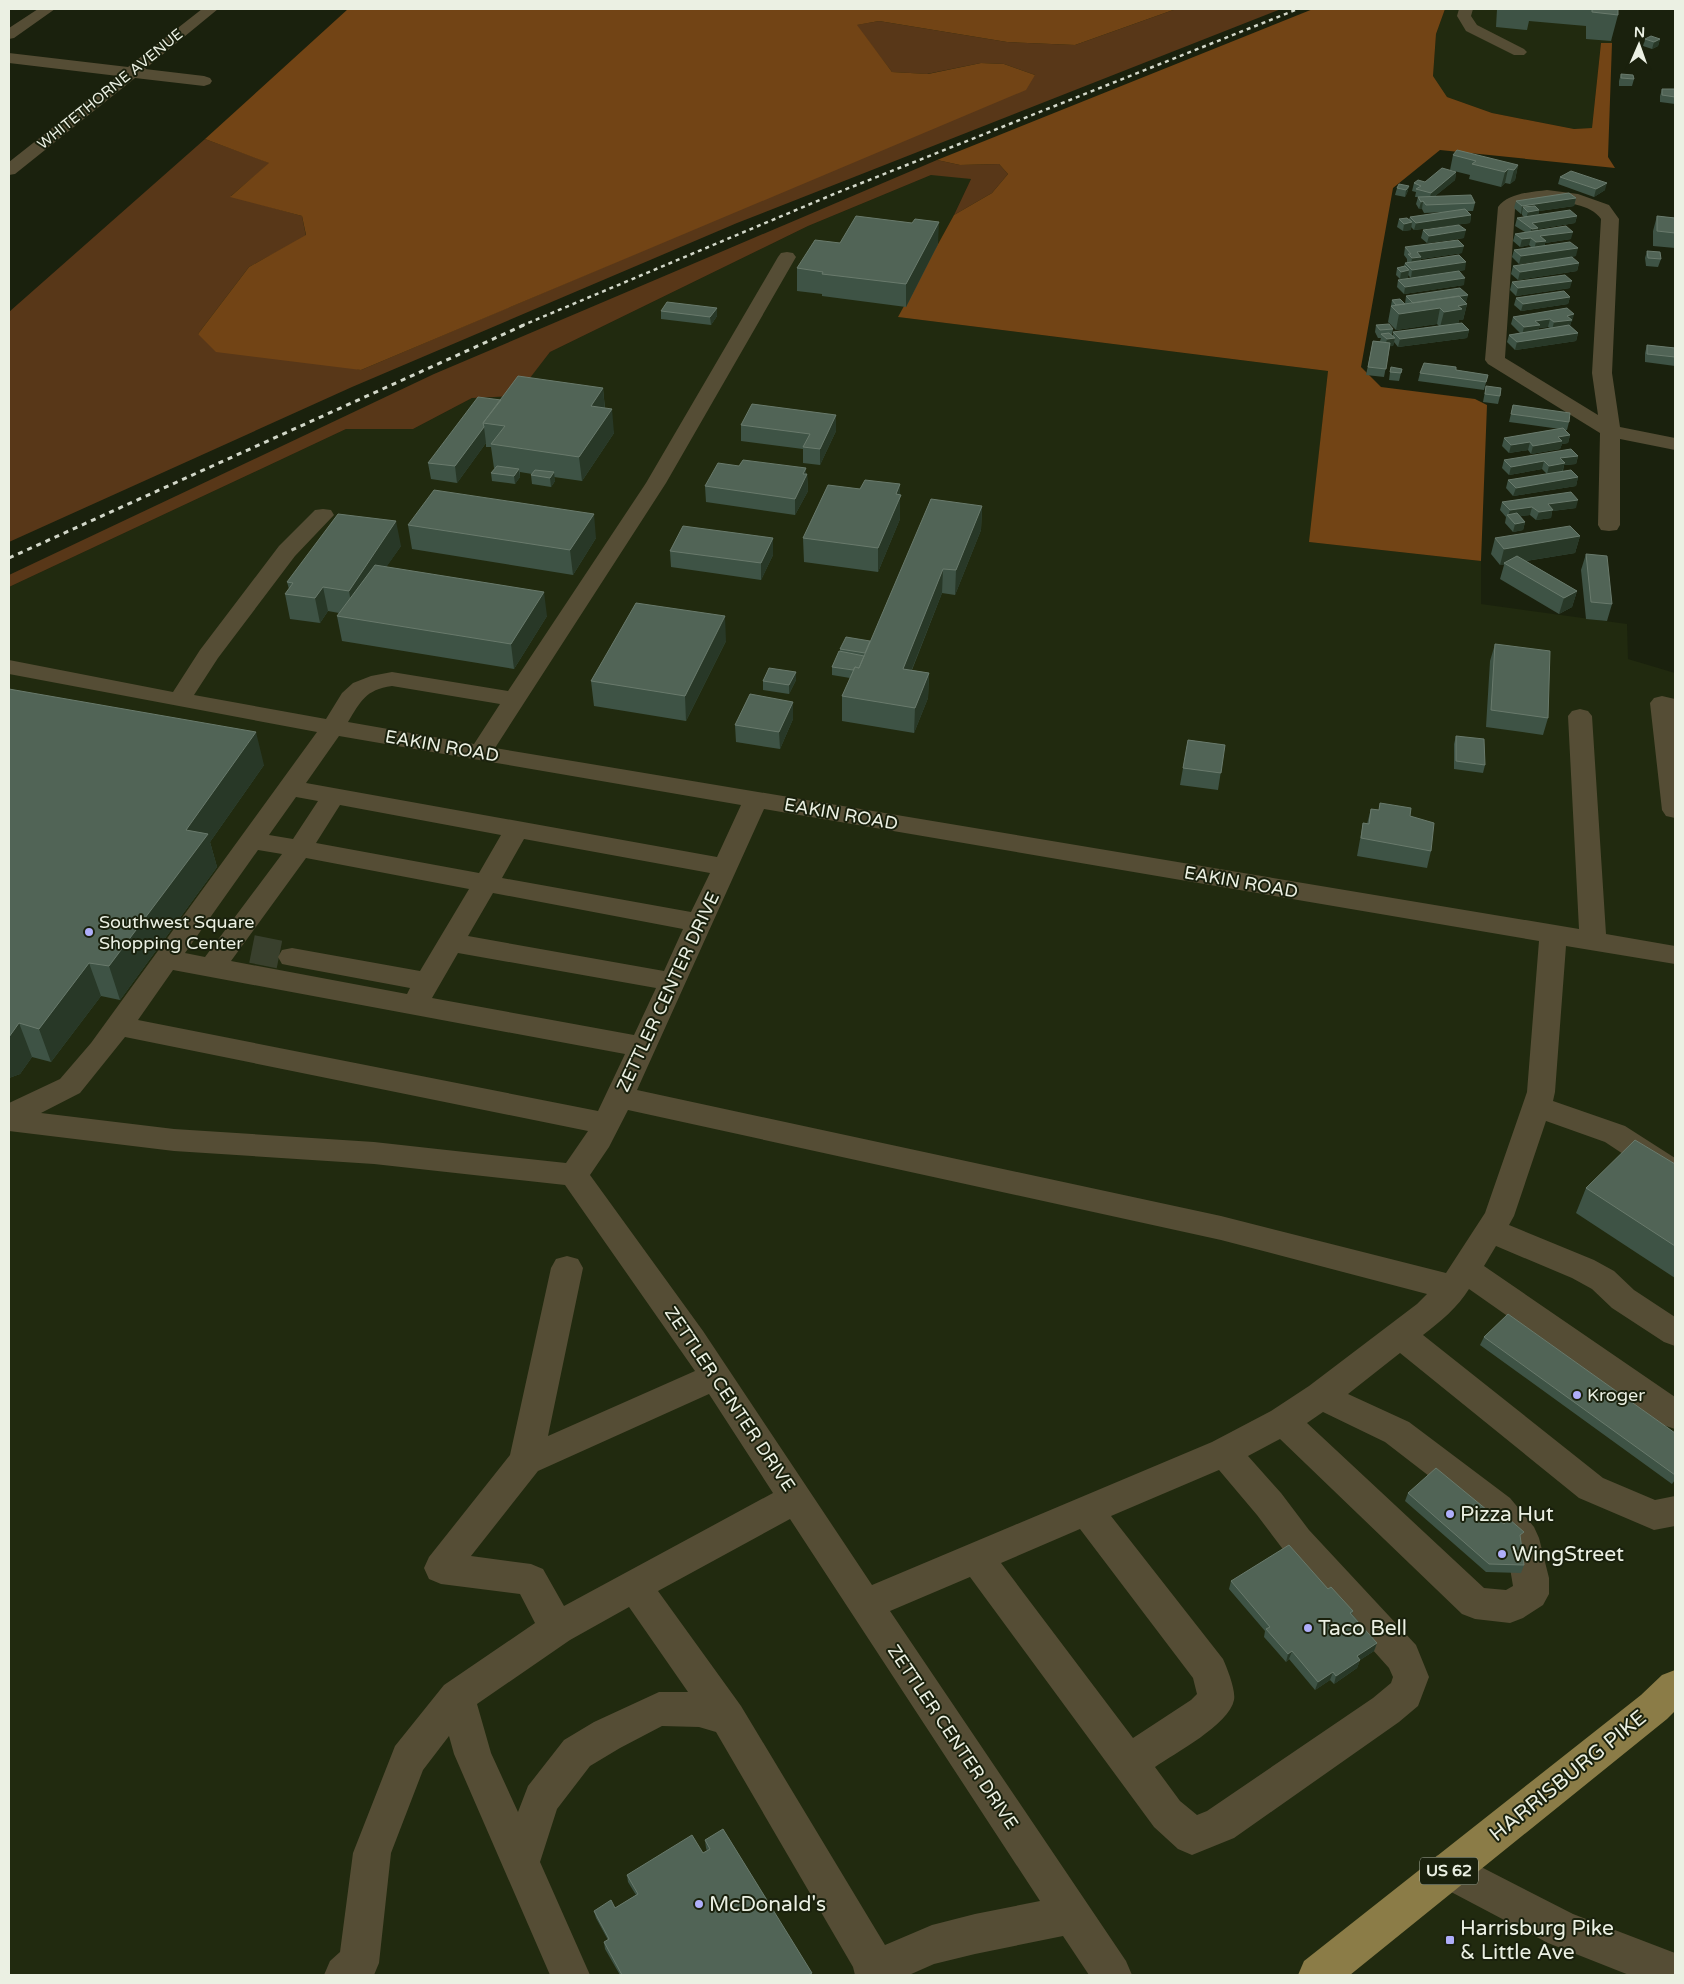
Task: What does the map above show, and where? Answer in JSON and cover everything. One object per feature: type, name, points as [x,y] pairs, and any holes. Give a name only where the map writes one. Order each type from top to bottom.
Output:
[{"type":"main road","name":"HARRISBURG PIKE","points":[[1318,1975],[1654,1707],[1675,1687]]},
{"type":"street","points":[[9,35],[48,9]]},
{"type":"street","name":"WHITETHORNE AVENUE","points":[[9,170],[211,9]]},
{"type":"street","points":[[1466,9],[1464,16],[1471,28],[1519,52]]},
{"type":"street","points":[[9,58],[204,81]]},
{"type":"street","points":[[1609,525],[1610,431],[1602,373],[1610,219],[1603,209],[1572,198],[1548,195],[1523,198],[1507,207],[1495,360],[1610,431],[1675,444]]},
{"type":"street","points":[[480,753],[656,483],[787,257]]},
{"type":"street","points":[[179,700],[208,655],[287,551],[323,515]]},
{"type":"street","name":"EAKIN ROAD","points":[[9,667],[179,700],[480,753],[1675,955]]},
{"type":"street","points":[[9,1116],[70,1086],[118,1026],[167,959],[334,726],[357,689],[376,681],[392,679],[516,700]]},
{"type":"street","points":[[1675,706],[1662,703],[1672,759],[1675,810]]},
{"type":"street","points":[[1580,716],[1584,828],[1593,941]]},
{"type":"street","points":[[289,788],[725,867]]},
{"type":"street","points":[[212,967],[240,947],[299,849],[334,796]]},
{"type":"street","name":"ZETTLER CENTER DRIVE","points":[[756,800],[607,1124],[574,1175],[716,1376],[865,1605],[1112,1975]]},
{"type":"street","points":[[421,993],[517,830]]},
{"type":"street","points":[[252,840],[699,923]]},
{"type":"street","points":[[865,1605],[1224,1452],[1283,1421],[1321,1396],[1428,1313],[1458,1279],[1499,1216],[1536,1106],[1540,1092],[1553,935]]},
{"type":"street","points":[[450,942],[673,982]]},
{"type":"street","points":[[292,957],[421,993],[642,1047]]},
{"type":"street","points":[[167,959],[212,967],[421,993]]},
{"type":"street","points":[[118,1026],[607,1124]]},
{"type":"street","points":[[620,1097],[1458,1279],[1675,1415]]},
{"type":"street","points":[[1536,1106],[1615,1134],[1675,1172]]},
{"type":"street","points":[[9,1120],[174,1140],[374,1153],[574,1175]]},
{"type":"street","points":[[1490,1230],[1583,1269],[1603,1280],[1623,1299],[1675,1333]]},
{"type":"street","points":[[557,1628],[531,1580],[441,1568],[526,1461],[567,1268]]},
{"type":"street","points":[[1400,1335],[1591,1488],[1654,1515],[1675,1512]]},
{"type":"street","points":[[526,1461],[716,1376]]},
{"type":"street","points":[[1283,1421],[1475,1603],[1510,1607],[1531,1594],[1531,1578],[1522,1538],[1498,1509],[1397,1432],[1321,1396]]},
{"type":"street","points":[[976,1557],[1168,1814],[1192,1836],[1220,1825],[1386,1710],[1405,1694],[1411,1677],[1403,1657],[1297,1541],[1269,1504],[1224,1452]]},
{"type":"street","points":[[356,1971],[372,1853],[408,1759],[456,1697],[557,1628],[796,1498]]},
{"type":"street","points":[[1086,1511],[1210,1671],[1216,1699],[1204,1712],[1129,1763]]},
{"type":"street","points":[[635,1587],[728,1718],[872,1961],[875,1973],[932,1945],[976,1934],[1072,1915]]},
{"type":"street","points":[[456,1697],[473,1754],[570,1975]]},
{"type":"street","points":[[521,1862],[541,1799],[577,1753],[607,1735],[660,1709],[699,1710],[728,1718]]},
{"type":"street","points":[[1450,1870],[1562,1929],[1675,1973]]},
{"type":"shaded area","points":[[348,9],[1176,9],[1075,45],[1007,42],[879,21],[857,25],[892,72],[928,74],[981,63],[1004,64],[1035,75],[1026,90],[361,370],[216,352],[198,334],[249,267],[306,235],[302,216],[230,197],[269,163],[205,139]]},
{"type":"shaded area","points":[[1176,9],[1281,9],[737,223],[352,387],[9,542],[9,312],[205,139],[270,163],[231,196],[302,216],[306,236],[249,267],[198,334],[361,370],[736,211],[1035,75],[1004,64],[981,63],[927,74],[892,72],[856,25],[879,21],[1007,42],[1075,45]]},
{"type":"shaded area","points":[[1313,9],[1445,9],[1436,34],[1433,76],[1447,97],[1492,113],[1574,129],[1592,128],[1601,43],[1612,43],[1608,157],[1615,168],[1440,150],[1393,188],[1361,367],[1381,387],[1475,399],[1487,405],[1481,561],[1309,542],[1328,371],[898,317],[954,215],[992,193],[1008,174],[999,164],[960,165],[937,160]]},
{"type":"shaded area","points":[[1445,9],[1611,9],[1612,43],[1601,43],[1592,128],[1574,129],[1492,113],[1447,97],[1433,76],[1436,34]]},
{"type":"shaded area","points":[[937,160],[960,165],[999,164],[1008,174],[992,193],[954,215],[971,179],[931,175],[808,226],[550,352],[516,396],[472,398],[413,429],[346,429],[9,587],[9,575],[434,374]]},
{"type":"shaded area","points":[[940,174],[971,179],[954,215],[899,317],[1328,371],[1310,542],[1481,561],[1481,604],[1627,624],[1628,659],[1675,673],[1675,1975],[9,1975],[9,587],[346,429],[413,429],[472,398],[515,396],[550,352],[808,226],[931,175]]},
{"type":"building","points":[[1592,9],[1618,9],[1618,15],[1592,12]]},
{"type":"building","points":[[1651,36],[1660,39],[1654,42],[1645,39]]},
{"type":"building","points":[[1621,74],[1633,75],[1634,79],[1621,78]]},
{"type":"building","points":[[1662,89],[1675,89],[1675,97],[1662,95]]},
{"type":"building","points":[[1457,150],[1518,165],[1514,170],[1508,169],[1505,172],[1472,164],[1476,161],[1453,155]]},
{"type":"building","points":[[1442,168],[1456,172],[1431,193],[1416,189],[1421,186],[1414,183],[1418,180],[1425,182]]},
{"type":"building","points":[[1571,171],[1607,183],[1596,189],[1560,177]]},
{"type":"building","points":[[1399,184],[1409,186],[1406,190],[1397,188]]},
{"type":"building","points":[[1569,193],[1576,198],[1522,206],[1516,201]]},
{"type":"building","points":[[1471,195],[1475,203],[1426,205],[1418,197]]},
{"type":"building","points":[[1535,206],[1539,210],[1528,212],[1523,207]]},
{"type":"building","points":[[1465,209],[1471,215],[1416,223],[1410,217]]},
{"type":"building","points":[[1570,210],[1577,216],[1532,223],[1538,228],[1532,229],[1517,218]]},
{"type":"building","points":[[856,216],[912,223],[915,219],[939,222],[906,284],[822,274],[823,272],[797,268],[815,240],[840,243]]},
{"type":"building","points":[[1657,216],[1675,218],[1675,233],[1657,231]]},
{"type":"building","points":[[1407,218],[1412,222],[1404,224],[1399,219]]},
{"type":"building","points":[[1459,225],[1466,230],[1429,236],[1423,230]]},
{"type":"building","points":[[1566,226],[1573,232],[1540,236],[1546,241],[1536,242],[1531,238],[1522,239],[1515,234]]},
{"type":"building","points":[[1458,240],[1464,246],[1417,252],[1421,257],[1412,258],[1405,247]]},
{"type":"building","points":[[1570,242],[1578,248],[1521,256],[1514,250]]},
{"type":"building","points":[[1647,251],[1660,252],[1661,259],[1648,258]]},
{"type":"building","points":[[1459,255],[1466,262],[1412,270],[1405,263]]},
{"type":"building","points":[[1572,257],[1579,263],[1520,272],[1513,266]]},
{"type":"building","points":[[1405,266],[1409,270],[1401,272],[1397,268]]},
{"type":"building","points":[[1459,271],[1465,278],[1405,287],[1398,280]]},
{"type":"building","points":[[1565,275],[1572,281],[1518,288],[1512,282]]},
{"type":"building","points":[[1460,288],[1468,295],[1413,303],[1406,296]]},
{"type":"building","points":[[1564,291],[1570,297],[1523,304],[1516,298]]},
{"type":"building","points":[[1459,296],[1467,304],[1458,306],[1462,309],[1444,312],[1440,308],[1399,314],[1391,306]]},
{"type":"building","points":[[1400,299],[1405,304],[1396,305],[1392,300]]},
{"type":"building","points":[[667,302],[717,308],[710,317],[661,311]]},
{"type":"building","points":[[1567,308],[1574,314],[1567,316],[1572,320],[1554,322],[1550,319],[1535,321],[1540,325],[1524,327],[1513,317]]},
{"type":"building","points":[[1462,323],[1469,330],[1400,339],[1393,332]]},
{"type":"building","points":[[1389,324],[1393,329],[1380,330],[1376,325]]},
{"type":"building","points":[[1569,325],[1578,333],[1517,342],[1509,335]]},
{"type":"building","points":[[1389,333],[1395,338],[1387,339],[1381,334]]},
{"type":"building","points":[[1373,341],[1390,343],[1386,369],[1368,367]]},
{"type":"building","points":[[1647,345],[1675,348],[1675,357],[1647,354]]},
{"type":"building","points":[[1424,363],[1456,367],[1456,370],[1488,375],[1486,382],[1420,373]]},
{"type":"building","points":[[1391,367],[1402,369],[1401,373],[1390,372]]},
{"type":"building","points":[[518,376],[603,388],[591,406],[612,409],[579,457],[491,444],[505,426],[483,423]]},
{"type":"building","points":[[1486,386],[1501,388],[1500,396],[1485,394]]},
{"type":"building","points":[[478,397],[501,400],[483,423],[484,427],[455,466],[428,463]]},
{"type":"building","points":[[752,404],[836,415],[820,449],[803,447],[810,434],[741,425]]},
{"type":"building","points":[[1513,405],[1570,413],[1569,422],[1511,414]]},
{"type":"building","points":[[1563,428],[1570,435],[1558,437],[1562,441],[1533,446],[1530,442],[1511,445],[1504,438]]},
{"type":"building","points":[[1571,449],[1578,456],[1560,458],[1565,463],[1549,466],[1544,461],[1511,467],[1504,460]]},
{"type":"building","points":[[743,460],[806,468],[803,474],[807,474],[795,499],[705,486],[718,463],[739,466]]},
{"type":"building","points":[[497,466],[519,469],[514,476],[491,473]]},
{"type":"building","points":[[535,470],[554,472],[550,478],[531,475]]},
{"type":"building","points":[[1571,470],[1578,477],[1516,488],[1508,480]]},
{"type":"building","points":[[865,480],[900,484],[896,494],[901,495],[878,548],[803,538],[828,485],[860,489]]},
{"type":"building","points":[[434,490],[594,514],[570,550],[408,525]]},
{"type":"building","points":[[1571,492],[1578,500],[1548,504],[1553,510],[1539,512],[1532,507],[1510,510],[1502,502]]},
{"type":"building","points":[[931,499],[982,506],[956,570],[943,569],[903,669],[929,673],[915,708],[842,696],[855,667],[859,668]]},
{"type":"building","points":[[1517,513],[1525,522],[1515,524],[1507,515]]},
{"type":"building","points":[[338,514],[396,521],[349,591],[323,587],[315,598],[285,594],[293,583],[287,582]]},
{"type":"building","points":[[683,526],[773,538],[761,563],[670,551]]},
{"type":"building","points":[[1570,526],[1580,536],[1504,549],[1495,538]]},
{"type":"building","points":[[1586,554],[1607,556],[1612,604],[1591,602]]},
{"type":"building","points":[[1517,556],[1577,591],[1564,598],[1504,563]]},
{"type":"building","points":[[375,565],[544,592],[511,644],[337,616]]},
{"type":"building","points":[[636,603],[725,616],[685,696],[591,681]]},
{"type":"building","points":[[846,637],[870,641],[865,653],[840,649]]},
{"type":"building","points":[[1495,644],[1550,651],[1548,718],[1491,710]]},
{"type":"building","points":[[839,651],[864,656],[859,668],[855,667],[853,670],[832,667]]},
{"type":"building","points":[[769,668],[796,672],[789,685],[763,681]]},
{"type":"building","name":"Southwest Square Shopping Center","points":[[9,689],[256,732],[186,830],[208,834],[109,966],[89,963],[39,1029],[19,1023],[9,1037]]},
{"type":"building","points":[[750,694],[793,702],[779,732],[735,725]]},
{"type":"building","points":[[1456,736],[1484,739],[1485,765],[1456,761]]},
{"type":"building","points":[[1188,740],[1225,745],[1221,773],[1183,768]]},
{"type":"building","points":[[1380,803],[1411,808],[1410,816],[1434,823],[1431,851],[1361,838],[1363,823],[1369,824],[1371,809],[1379,810]]},
{"type":"building","points":[[1635,1140],[1675,1164],[1675,1246],[1586,1188]]},
{"type":"building","name":"Kroger","points":[[1508,1314],[1675,1433],[1675,1475],[1484,1337]]},
{"type":"building","name":"Pizza Hut","points":[[1436,1468],[1504,1524],[1509,1519],[1524,1532],[1520,1535],[1524,1565],[1489,1564],[1408,1493]]},
{"type":"building","name":"Taco Bell","points":[[1289,1545],[1328,1589],[1331,1587],[1353,1611],[1350,1613],[1377,1643],[1357,1656],[1360,1660],[1336,1676],[1333,1672],[1318,1682],[1292,1651],[1288,1654],[1266,1629],[1270,1627],[1231,1581]]},
{"type":"building","name":"McDonald's","points":[[723,1829],[812,1973],[808,1975],[622,1975],[604,1942],[609,1939],[594,1911],[611,1900],[615,1908],[638,1894],[627,1875],[692,1835],[703,1853],[710,1849],[705,1840]]},
{"type":"tunnel","points":[[252,949],[292,957]]},
{"type":"railway","points":[[521,326],[834,194],[1298,9]]},
{"type":"railway","points":[[9,558],[524,325]]},
{"type":"place","name":"Southwest Square Shopping Center","points":[[89,932]]},
{"type":"place","name":"Kroger","points":[[1577,1395]]},
{"type":"place","name":"Pizza Hut","points":[[1450,1514]]},
{"type":"place","name":"WingStreet","points":[[1502,1554]]},
{"type":"place","name":"Taco Bell","points":[[1308,1628]]},
{"type":"place","name":"McDonald's","points":[[699,1904]]},
{"type":"place","name":"Harrisburg Pike & Little Ave","points":[[1450,1940]]}]
